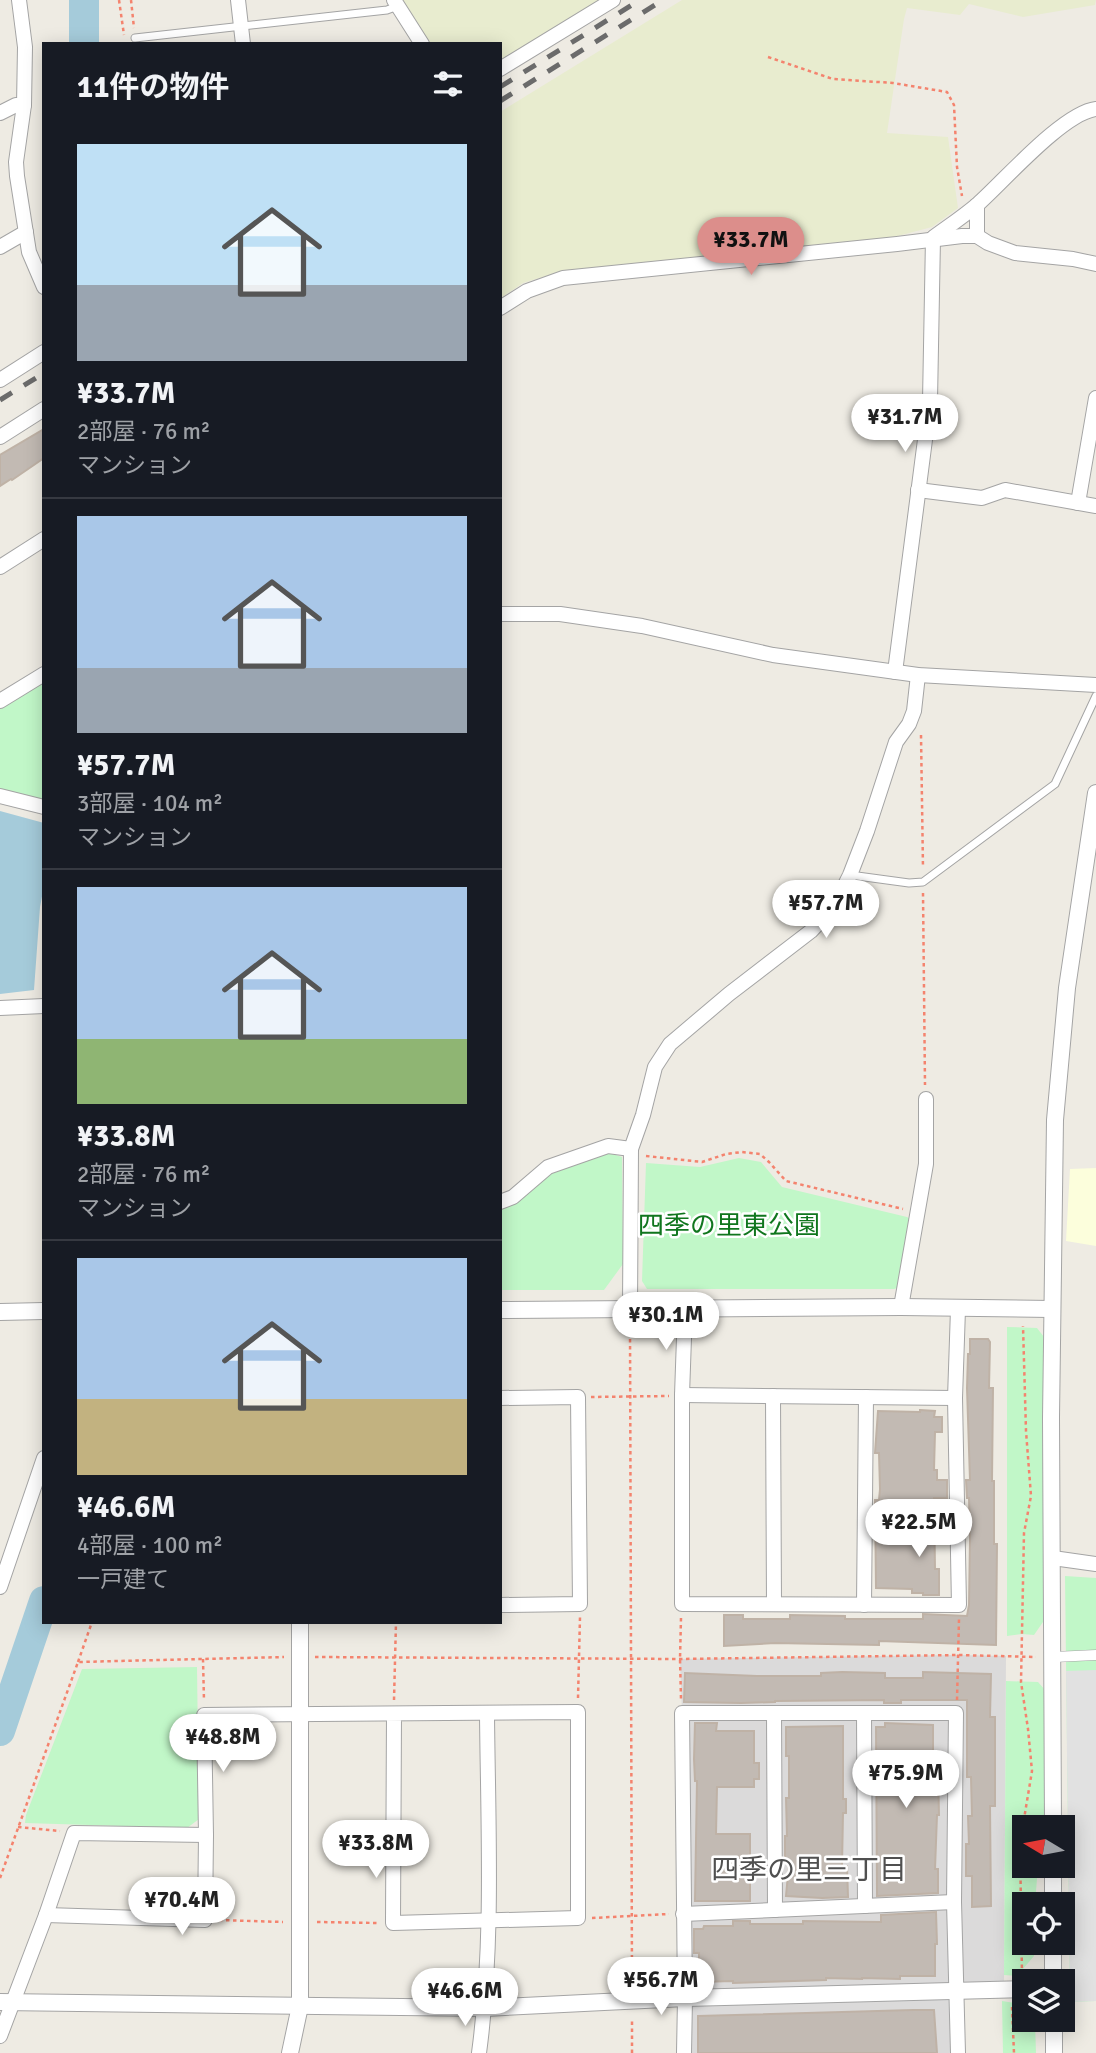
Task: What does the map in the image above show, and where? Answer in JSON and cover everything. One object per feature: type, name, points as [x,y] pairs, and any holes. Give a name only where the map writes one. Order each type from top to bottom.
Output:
[{"type":"street","points":[[19,0],[25,47],[24,105],[16,162],[30,252],[42,282]]},
{"type":"street","points":[[238,0],[243,42]]},
{"type":"street","points":[[502,68],[613,0]]},
{"type":"street","points":[[396,3],[421,42]]},
{"type":"street","points":[[0,113],[16,105],[24,105]]},
{"type":"street","points":[[933,238],[971,209],[1044,141],[1072,119],[1096,109]]},
{"type":"street","points":[[971,209],[977,236]]},
{"type":"street","points":[[0,247],[26,232]]},
{"type":"street","points":[[502,307],[527,291],[564,278],[933,238],[977,236],[1015,253],[1096,264]]},
{"type":"street","points":[[895,672],[930,401],[933,238]]},
{"type":"street","points":[[0,380],[42,353]]},
{"type":"street","points":[[1078,503],[1096,398]]},
{"type":"street","points":[[0,437],[42,410]]},
{"type":"street","points":[[918,490],[982,498],[1005,490],[1096,506]]},
{"type":"street","points":[[0,567],[42,540]]},
{"type":"street","points":[[502,614],[560,614],[642,626],[773,655],[918,675],[1096,685]]},
{"type":"street","points":[[0,701],[42,675]]},
{"type":"street","points":[[630,1308],[631,1149],[655,1067],[670,1044],[729,994],[811,931],[835,905],[867,831],[896,743],[914,712],[918,675]]},
{"type":"street","points":[[1054,1815],[1051,1309],[1055,1120],[1065,1001],[1096,793]]},
{"type":"street","points":[[0,796],[42,806]]},
{"type":"street","points":[[0,1007],[42,1006]]},
{"type":"street","points":[[901,1307],[926,1164],[926,1099]]},
{"type":"street","points":[[502,1201],[513,1197],[548,1167],[608,1146],[631,1149]]},
{"type":"street","points":[[502,1310],[901,1307],[1051,1309]]},
{"type":"street","points":[[685,1309],[682,1395],[682,1604],[959,1605],[955,1398],[958,1309]]},
{"type":"street","points":[[0,1312],[42,1311]]},
{"type":"street","points":[[682,1395],[955,1398]]},
{"type":"street","points":[[774,1396],[774,1604]]},
{"type":"street","points":[[502,1398],[578,1397],[580,1604],[502,1605]]},
{"type":"street","points":[[864,1605],[866,1397]]},
{"type":"street","points":[[0,1587],[42,1464]]},
{"type":"street","points":[[1052,1558],[1096,1564]]},
{"type":"street","points":[[289,2053],[299,2006],[300,1624]]},
{"type":"street","points":[[1054,1657],[1096,1654]]},
{"type":"street","points":[[46,1915],[205,1920],[204,1715],[578,1712],[578,1918],[393,1923],[394,1714]]},
{"type":"street","points":[[684,2053],[682,1713],[956,1713],[954,1902],[958,2053]]},
{"type":"street","points":[[774,1713],[775,1910]]},
{"type":"street","points":[[864,1713],[865,1906]]},
{"type":"street","points":[[479,2053],[485,2008],[489,1920],[487,1714]]},
{"type":"street","points":[[0,2036],[7,2002],[46,1915],[74,1833],[206,1835]]},
{"type":"street","points":[[683,1914],[954,1902]]},
{"type":"street","points":[[7,2002],[485,2008],[685,1998],[1012,1989]]},
{"type":"street","points":[[1054,2032],[1054,2053]]},
{"type":"lane","points":[[135,38],[387,10],[396,3]]},
{"type":"lane","points":[[850,875],[909,883],[923,882],[1055,784],[1096,696]]},
{"type":"path","points":[[119,0],[125,42]]},
{"type":"path","points":[[131,0],[135,38]]},
{"type":"path","points":[[768,57],[833,79],[893,83],[947,92],[954,105],[957,167],[971,209]]},
{"type":"path","points":[[909,724],[921,733],[926,1099]]},
{"type":"path","points":[[631,1149],[644,1155],[702,1162],[726,1154],[760,1154],[786,1181],[917,1213]]},
{"type":"path","points":[[630,1308],[632,2053]]},
{"type":"path","points":[[1020,1969],[1020,1843],[1032,1771],[1021,1682],[1024,1533],[1031,1496],[1023,1309]]},
{"type":"path","points":[[578,1397],[682,1395]]},
{"type":"path","points":[[578,1712],[580,1604]]},
{"type":"path","points":[[682,1604],[682,1713]]},
{"type":"path","points":[[956,1713],[959,1605]]},
{"type":"path","points":[[0,1878],[91,1624]]},
{"type":"path","points":[[394,1714],[396,1624]]},
{"type":"path","points":[[78,1662],[300,1657],[1054,1657]]},
{"type":"path","points":[[203,1659],[204,1715]]},
{"type":"path","points":[[18,1827],[74,1833]]},
{"type":"path","points":[[578,1918],[683,1914]]},
{"type":"path","points":[[1013,2032],[1014,2053]]},
{"type":"shaded area","points":[[402,0],[603,0],[502,63],[502,42],[429,42]]},
{"type":"shaded area","points":[[682,0],[1096,0],[1095,5],[1023,17],[969,4],[960,15],[907,8],[887,133],[948,137],[958,208],[932,227],[894,237],[562,271],[523,283],[502,297],[502,111]]},
{"type":"shaded area","points":[[1096,1168],[1096,1246],[1066,1241],[1070,1169]]},
{"type":"shaded area","points":[[1006,1656],[1004,1989],[955,1990],[958,2053],[684,2053],[680,1659]]},
{"type":"shaded area","points":[[1096,1670],[1096,2001],[1075,2002],[1075,1969],[1070,1969],[1069,1955],[1075,1955],[1075,1892],[1069,1892],[1069,1878],[1075,1878],[1075,1815],[1068,1815],[1066,1671]]},
{"type":"green space","points":[[42,681],[42,801],[0,791],[0,707]]},
{"type":"green space","points":[[607,1152],[622,1157],[623,1264],[604,1290],[502,1290],[502,1208],[520,1200],[551,1173]]},
{"type":"green space","name":"四季の里東公園","points":[[739,1158],[761,1162],[782,1187],[907,1217],[913,1221],[900,1287],[647,1289],[642,1281],[646,1163],[700,1167]]},
{"type":"green space","points":[[1007,1327],[1037,1328],[1044,1337],[1043,1622],[1034,1635],[1007,1636]]},
{"type":"green space","points":[[1065,1576],[1096,1578],[1096,2001],[1075,2002],[1075,1969],[1070,1969],[1069,1955],[1075,1955],[1075,1892],[1069,1892],[1069,1878],[1075,1878],[1075,1815],[1068,1815]]},
{"type":"green space","points":[[197,1667],[199,1819],[187,1828],[25,1823],[82,1669]]},
{"type":"green space","points":[[1006,1681],[1038,1682],[1046,1691],[1045,1815],[1012,1815],[1012,1878],[1037,1878],[1036,1892],[1012,1892],[1012,1955],[1034,1956],[1023,1969],[1012,1969],[1012,1976],[1004,1975]]},
{"type":"green space","points":[[1002,2001],[1012,2003],[1012,2032],[1035,2032],[1036,2053],[1003,2053]]},
{"type":"water","points":[[0,811],[42,822],[42,896],[34,990],[0,994]]},
{"type":"building","points":[[42,430],[42,459],[0,486],[0,455]]},
{"type":"building","points":[[970,1339],[988,1339],[990,1342],[994,1544],[997,1544],[996,1645],[879,1641],[879,1645],[775,1643],[724,1646],[724,1615],[743,1615],[743,1619],[790,1619],[790,1615],[845,1616],[845,1619],[923,1619],[923,1614],[967,1616],[970,1539],[966,1480],[970,1480],[967,1388]]},
{"type":"building","points":[[878,1411],[935,1411],[934,1417],[942,1417],[942,1432],[935,1432],[934,1470],[937,1470],[937,1480],[947,1480],[947,1498],[934,1498],[935,1569],[939,1569],[939,1595],[912,1593],[912,1589],[876,1588],[875,1500],[879,1500],[880,1489],[879,1453],[875,1453]]},
{"type":"building","points":[[923,1672],[991,1674],[990,1717],[995,1717],[995,1806],[990,1806],[991,1906],[972,1907],[972,1876],[966,1876],[968,1816],[972,1816],[971,1777],[967,1777],[967,1700],[901,1700],[901,1703],[884,1703],[884,1700],[684,1702],[685,1673],[821,1676],[821,1673],[885,1673],[885,1678],[923,1678]]},
{"type":"building","points":[[695,1723],[717,1723],[716,1731],[754,1731],[754,1763],[759,1763],[759,1779],[754,1779],[754,1787],[717,1787],[716,1834],[750,1834],[750,1901],[695,1901]]},
{"type":"building","points":[[885,1723],[933,1725],[933,1772],[938,1772],[939,1815],[935,1869],[938,1869],[938,1893],[877,1896],[876,1727],[885,1727]]},
{"type":"building","points":[[843,1726],[843,1799],[846,1799],[846,1813],[843,1813],[842,1866],[847,1866],[848,1897],[786,1896],[789,1863],[785,1863],[789,1756],[786,1756],[786,1727]]},
{"type":"building","points":[[936,1912],[935,1976],[900,1976],[900,1979],[826,1978],[699,1982],[699,1953],[694,1953],[694,1929],[703,1929],[704,1926],[733,1926],[733,1921],[750,1921],[750,1924],[803,1924],[803,1921],[881,1922],[881,1915]]},
{"type":"building","points":[[934,2010],[937,2053],[698,2053],[698,2016]]},
{"type":"waterway","points":[[84,0],[84,42]]},
{"type":"waterway","points":[[0,1731],[42,1607]]},
{"type":"railway","points":[[502,86],[640,0]]},
{"type":"railway","points":[[502,100],[663,0]]},
{"type":"railway","points":[[0,400],[42,374]]},
{"type":"district","name":"四季の里三丁目","points":[[809,1869]]}]
